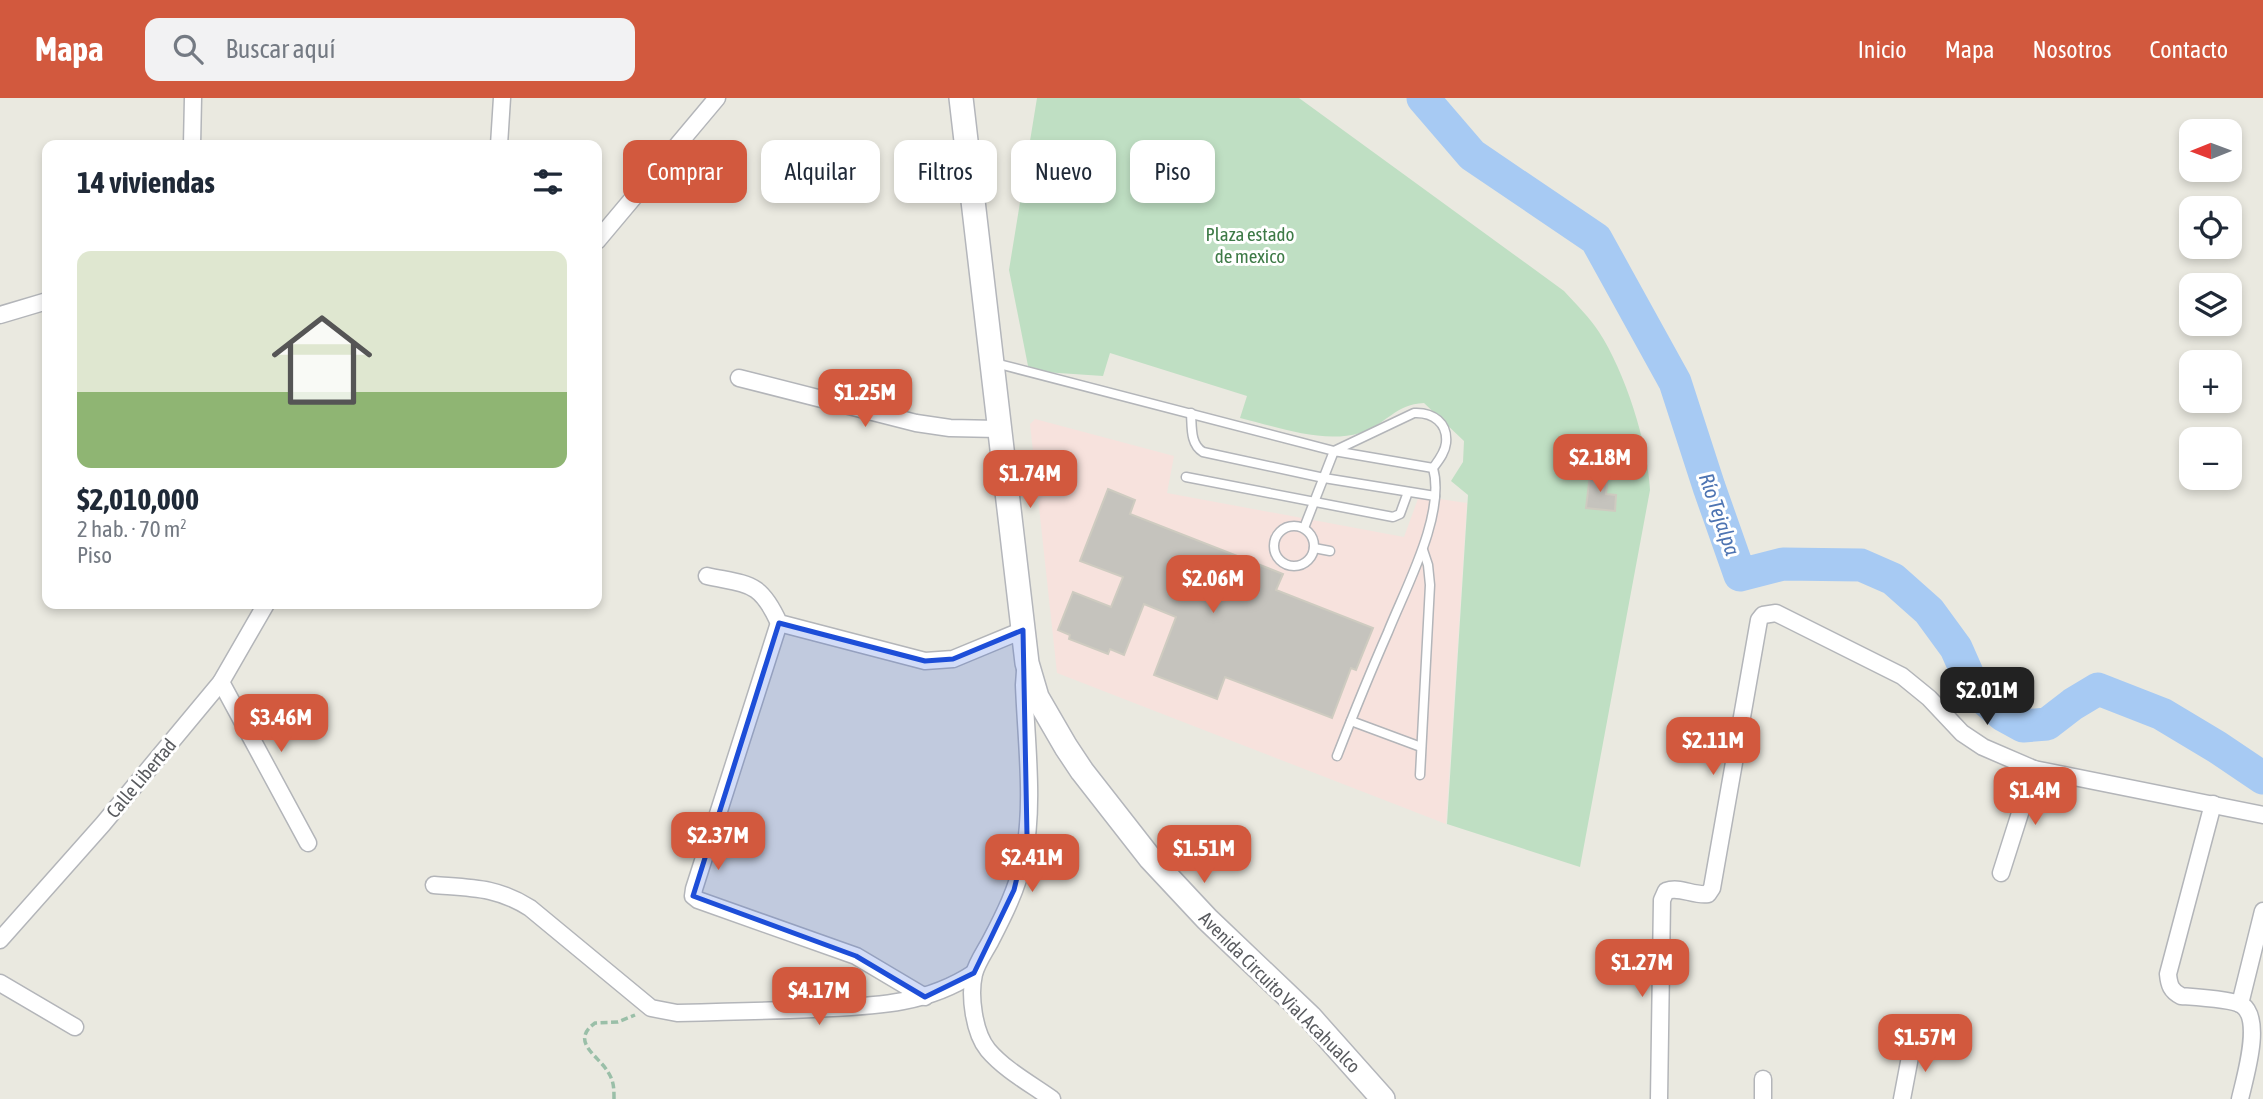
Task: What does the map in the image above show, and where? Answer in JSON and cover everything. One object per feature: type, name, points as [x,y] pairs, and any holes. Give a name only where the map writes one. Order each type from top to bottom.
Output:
[{"type":"street","points":[[192,140],[193,98]]},
{"type":"street","points":[[499,140],[502,98]]},
{"type":"street","points":[[602,235],[717,98]]},
{"type":"street","name":"Avenida Circuito Vial Acahualco","points":[[961,98],[1027,663],[1037,697],[1082,772],[1150,858],[1207,919],[1310,1017],[1383,1099]]},
{"type":"street","points":[[0,315],[42,303]]},
{"type":"street","points":[[739,377],[916,423],[950,428],[998,429]]},
{"type":"street","points":[[707,576],[754,587],[770,602],[779,623],[693,896],[856,956],[925,996]]},
{"type":"street","name":"Calle Libertad","points":[[0,940],[103,824],[221,682],[264,609]]},
{"type":"street","points":[[1659,1099],[1662,900],[1666,891],[1675,888],[1700,895],[1708,894],[1712,888],[1759,620],[1763,615],[1776,613],[1902,676],[1929,698],[1962,733],[1983,747],[2034,769],[2263,816]]},
{"type":"street","points":[[779,623],[925,661],[953,659],[1023,630]]},
{"type":"street","points":[[1027,663],[1024,685],[1027,836],[1023,862],[1009,902],[974,973],[975,1021],[989,1051],[1052,1099]]},
{"type":"street","points":[[221,682],[308,843]]},
{"type":"street","points":[[2001,873],[2034,769]]},
{"type":"street","points":[[2213,804],[2168,974],[2174,992],[2181,996],[2241,1004],[2252,1016],[2254,1033],[2240,1099]]},
{"type":"street","points":[[434,885],[486,889],[515,898],[650,1008],[677,1013],[884,1006],[925,996],[960,982],[974,973]]},
{"type":"street","points":[[2241,1004],[2263,911]]},
{"type":"street","points":[[0,983],[75,1027]]},
{"type":"street","points":[[1902,1099],[1913,1041]]},
{"type":"street","points":[[1763,1079],[1763,1099]]},
{"type":"lane","points":[[990,362],[1334,451],[1433,468]]},
{"type":"lane","points":[[1191,413],[1193,440],[1203,452],[1324,478],[1435,496]]},
{"type":"lane","points":[[1304,528],[1334,451],[1415,413],[1433,414],[1441,424],[1446,443],[1433,468],[1436,478],[1435,496],[1423,550],[1336,756]]},
{"type":"lane","points":[[1186,477],[1393,517],[1400,514],[1408,492]]},
{"type":"lane","points":[[1291,526],[1304,528],[1312,537],[1314,548],[1311,556],[1301,565],[1287,565],[1276,556],[1274,542],[1280,531],[1291,526]]},
{"type":"lane","points":[[1314,548],[1330,551]]},
{"type":"lane","points":[[1420,775],[1430,585],[1423,550]]},
{"type":"lane","points":[[1350,721],[1421,747]]},
{"type":"path","points":[[614,1099],[610,1076],[587,1049],[587,1032],[595,1023],[618,1022],[650,1008]]},
{"type":"highlighted area","points":[[779,623],[925,661],[953,659],[1023,630],[1027,836],[1014,890],[974,973],[925,997],[856,956],[693,896]]},
{"type":"shaded area","points":[[1035,419],[1174,456],[1167,493],[1404,537],[1419,496],[1467,503],[1446,824],[1057,673],[1030,424]]},
{"type":"green space","name":"Plaza estado de mexico","points":[[1037,98],[1299,98],[1564,291],[1583,311],[1609,348],[1634,408],[1645,451],[1650,490],[1580,867],[1447,824],[1468,495],[1451,481],[1463,462],[1464,441],[1424,403],[1405,407],[1360,433],[1331,437],[1285,430],[1240,418],[1247,396],[1110,353],[1103,376],[1029,371],[1009,270],[1020,203],[1116,203],[1116,140],[1030,140]]},
{"type":"building","points":[[1590,474],[1608,476],[1606,494],[1616,495],[1615,511],[1586,508]]},
{"type":"building","points":[[1108,489],[1135,500],[1130,514],[1283,574],[1276,590],[1373,628],[1356,670],[1351,668],[1332,718],[1225,677],[1217,699],[1154,675],[1176,617],[1144,604],[1124,655],[1110,649],[1108,654],[1069,639],[1070,635],[1058,630],[1073,592],[1111,607],[1123,577],[1080,561]]},
{"type":"waterway","name":"Río Tejalpa","points":[[1423,98],[1472,155],[1596,239],[1675,382],[1740,575],[1783,564],[1861,565],[1893,579],[1929,611],[1956,648],[1975,691],[2003,715],[2023,726],[2047,724],[2098,689],[2162,714],[2263,778]]}]
